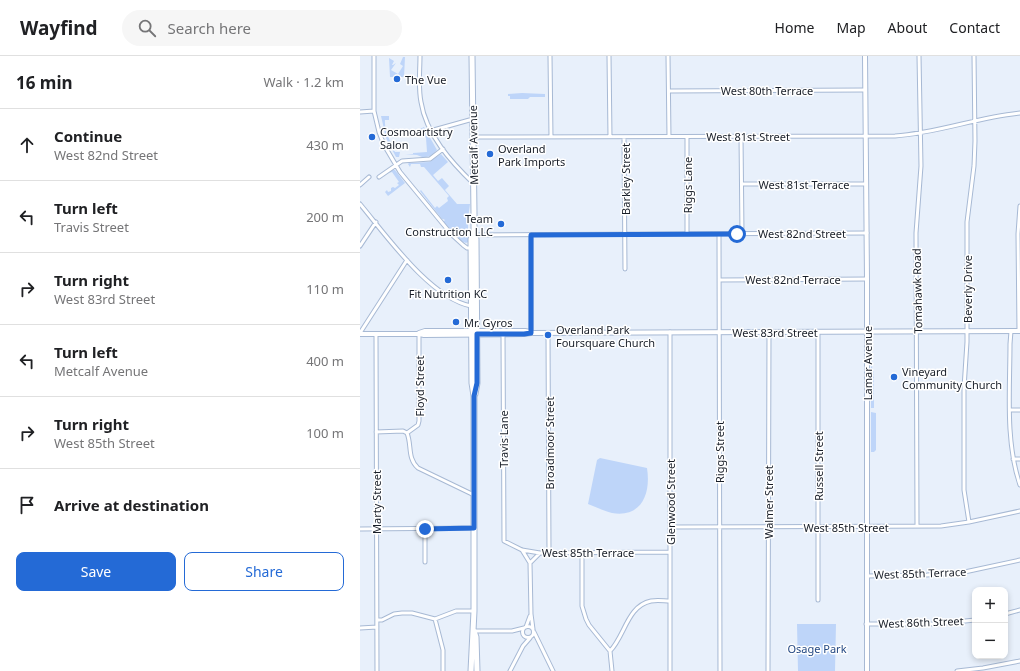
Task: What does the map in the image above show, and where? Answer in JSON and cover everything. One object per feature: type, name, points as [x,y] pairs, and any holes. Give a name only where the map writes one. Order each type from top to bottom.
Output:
[{"type":"main road","name":"Metcalf Avenue","points":[[472,56],[474,235],[471,239],[474,248],[474,333]]},
{"type":"main road","name":"Metcalf Avenue","points":[[471,671],[472,637],[474,631],[474,396],[477,383],[471,306],[474,248]]},
{"type":"main road","name":"Metcalf Avenue","points":[[474,631],[476,637],[477,671]]},
{"type":"street","points":[[374,56],[374,111],[382,141],[395,166],[452,235],[467,248],[474,248]]},
{"type":"street","points":[[420,56],[421,101],[430,131],[443,149],[474,184]]},
{"type":"street","points":[[550,56],[551,137]]},
{"type":"street","name":"Barkley Street","points":[[609,56],[610,137]]},
{"type":"street","points":[[668,56],[669,137]]},
{"type":"street","name":"Lamar Avenue","points":[[865,56],[867,233],[867,671]]},
{"type":"street","name":"Tomahawk Road","points":[[917,526],[916,233],[921,166],[920,56]]},
{"type":"street","name":"Beverly Drive","points":[[969,522],[964,477],[964,388],[967,331],[967,222],[974,166],[974,56]]},
{"type":"street","name":"West 80th Terrace","points":[[669,91],[865,90]]},
{"type":"street","points":[[360,112],[374,111]]},
{"type":"street","name":"West 81st Street","points":[[473,137],[895,136],[920,133],[996,116],[1020,113]]},
{"type":"street","points":[[430,131],[473,119]]},
{"type":"street","points":[[741,136],[742,234]]},
{"type":"street","name":"Barkley Street","points":[[624,137],[624,268]]},
{"type":"street","name":"Riggs Lane","points":[[687,137],[687,234]]},
{"type":"street","points":[[379,177],[402,161],[430,160],[443,149]]},
{"type":"street","points":[[360,185],[369,176]]},
{"type":"street","name":"West 81st Terrace","points":[[742,184],[866,184]]},
{"type":"street","points":[[360,204],[421,276],[434,287],[460,302],[471,306]]},
{"type":"street","points":[[1020,206],[1020,331]]},
{"type":"street","points":[[360,246],[376,222]]},
{"type":"street","name":"West 82nd Street","points":[[474,235],[867,233]]},
{"type":"street","name":"Riggs Street","points":[[719,234],[720,671]]},
{"type":"street","points":[[531,235],[531,333]]},
{"type":"street","points":[[360,333],[407,260]]},
{"type":"street","name":"West 82nd Terrace","points":[[719,280],[867,278]]},
{"type":"street","name":"West 83rd Street","points":[[360,333],[419,334],[425,331],[503,335],[531,333],[1020,331]]},
{"type":"street","name":"West 83rd Street","points":[[474,333],[525,331],[531,333]]},
{"type":"street","points":[[1011,331],[1011,438],[1020,485]]},
{"type":"street","name":"Glenwood Street","points":[[670,332],[670,671]]},
{"type":"street","name":"Walmer Street","points":[[768,671],[769,332]]},
{"type":"street","name":"Russell Street","points":[[818,332],[818,600]]},
{"type":"street","name":"Broadmoor Street","points":[[548,333],[549,552]]},
{"type":"street","name":"Marty Street","points":[[376,334],[377,671]]},
{"type":"street","name":"Floyd Street","points":[[407,433],[418,424],[419,421],[419,334]]},
{"type":"street","name":"Travis Lane","points":[[503,335],[503,538],[507,543]]},
{"type":"street","points":[[1010,410],[1020,410]]},
{"type":"street","points":[[376,432],[407,433],[411,458],[414,465],[474,495]]},
{"type":"street","points":[[1014,459],[1020,459]]},
{"type":"street","name":"West 85th Street","points":[[670,527],[940,526],[969,522],[1020,511]]},
{"type":"street","points":[[360,529],[474,528]]},
{"type":"street","points":[[425,529],[425,562]]},
{"type":"street","name":"West 85th Terrace","points":[[507,543],[522,550],[540,553],[670,552]]},
{"type":"street","points":[[522,550],[530,563],[531,614],[533,631],[553,671]]},
{"type":"street","points":[[582,552],[582,606],[591,628],[610,651],[612,671]]},
{"type":"street","points":[[530,563],[540,553]]},
{"type":"street","name":"West 85th Terrace","points":[[867,576],[960,573],[1020,560]]},
{"type":"street","points":[[610,651],[618,643],[629,619],[638,608],[652,601],[670,601]]},
{"type":"street","points":[[1008,613],[1020,610]]},
{"type":"street","points":[[377,620],[382,620],[394,614],[406,612],[435,619],[456,611],[474,611]]},
{"type":"street","points":[[523,646],[523,634],[531,614]]},
{"type":"street","points":[[435,619],[443,650],[443,671]]},
{"type":"street","name":"West 86th Street","points":[[866,624],[936,624],[972,620]]},
{"type":"street","points":[[474,631],[512,630],[530,627],[533,631]]},
{"type":"street","points":[[360,628],[377,628]]},
{"type":"street","points":[[512,630],[538,642]]},
{"type":"street","points":[[510,671],[533,631]]},
{"type":"street","points":[[958,671],[983,668],[1020,660]]},
{"type":"green space","points":[[403,57],[405,57],[404,77],[390,77],[389,58],[394,61],[392,65],[396,63],[391,70],[398,74],[403,66],[400,64]]},
{"type":"green space","points":[[508,94],[545,94],[545,97],[510,99],[510,96],[508,96]]},
{"type":"green space","points":[[381,116],[389,116],[389,120],[385,120],[385,124],[388,136],[395,152],[400,152],[399,157],[396,157],[386,138]]},
{"type":"green space","points":[[424,127],[437,150],[431,156],[426,157],[405,154],[427,152],[426,138],[420,129]]},
{"type":"green space","points":[[441,154],[448,162],[433,175],[438,181],[442,178],[449,186],[445,190],[457,204],[470,204],[468,219],[468,242],[466,243],[460,240],[443,222],[445,220],[442,219],[420,191],[421,190],[435,208],[437,206],[439,208],[448,201],[447,198],[449,196],[424,167],[421,167],[420,164],[411,164],[410,167],[408,164],[429,162]]},
{"type":"green space","points":[[392,170],[395,170],[405,183],[388,196],[385,192],[387,190],[388,192],[391,191],[391,188],[395,188],[399,185],[397,183],[399,182],[392,172],[389,173]]},
{"type":"green space","points":[[871,365],[874,372],[874,408],[871,408]]},
{"type":"green space","points":[[871,412],[876,413],[876,450],[874,452],[871,452]]},
{"type":"green space","points":[[600,458],[647,468],[648,477],[646,495],[637,508],[631,512],[622,514],[612,513],[588,504],[597,460]]},
{"type":"green space","name":"Osage Park","points":[[797,624],[836,624],[835,671],[798,671]]},
{"type":"place","name":"The Vue","points":[[397,79]]},
{"type":"place","name":"Cosmoartistry Salon","points":[[372,137]]},
{"type":"place","name":"Overland Park Imports","points":[[490,154]]},
{"type":"place","name":"Team Construction LLC","points":[[501,224]]},
{"type":"place","name":"Fit Nutrition KC","points":[[448,280]]},
{"type":"place","name":"Mr. Gyros","points":[[456,322]]},
{"type":"place","name":"Overland Park Foursquare Church","points":[[548,335]]},
{"type":"place","name":"Vineyard Community Church","points":[[894,377]]},
{"type":"route","points":[[425,529],[474,528],[474,396],[477,383],[477,334],[503,335],[531,333],[531,235],[737,234]]}]
